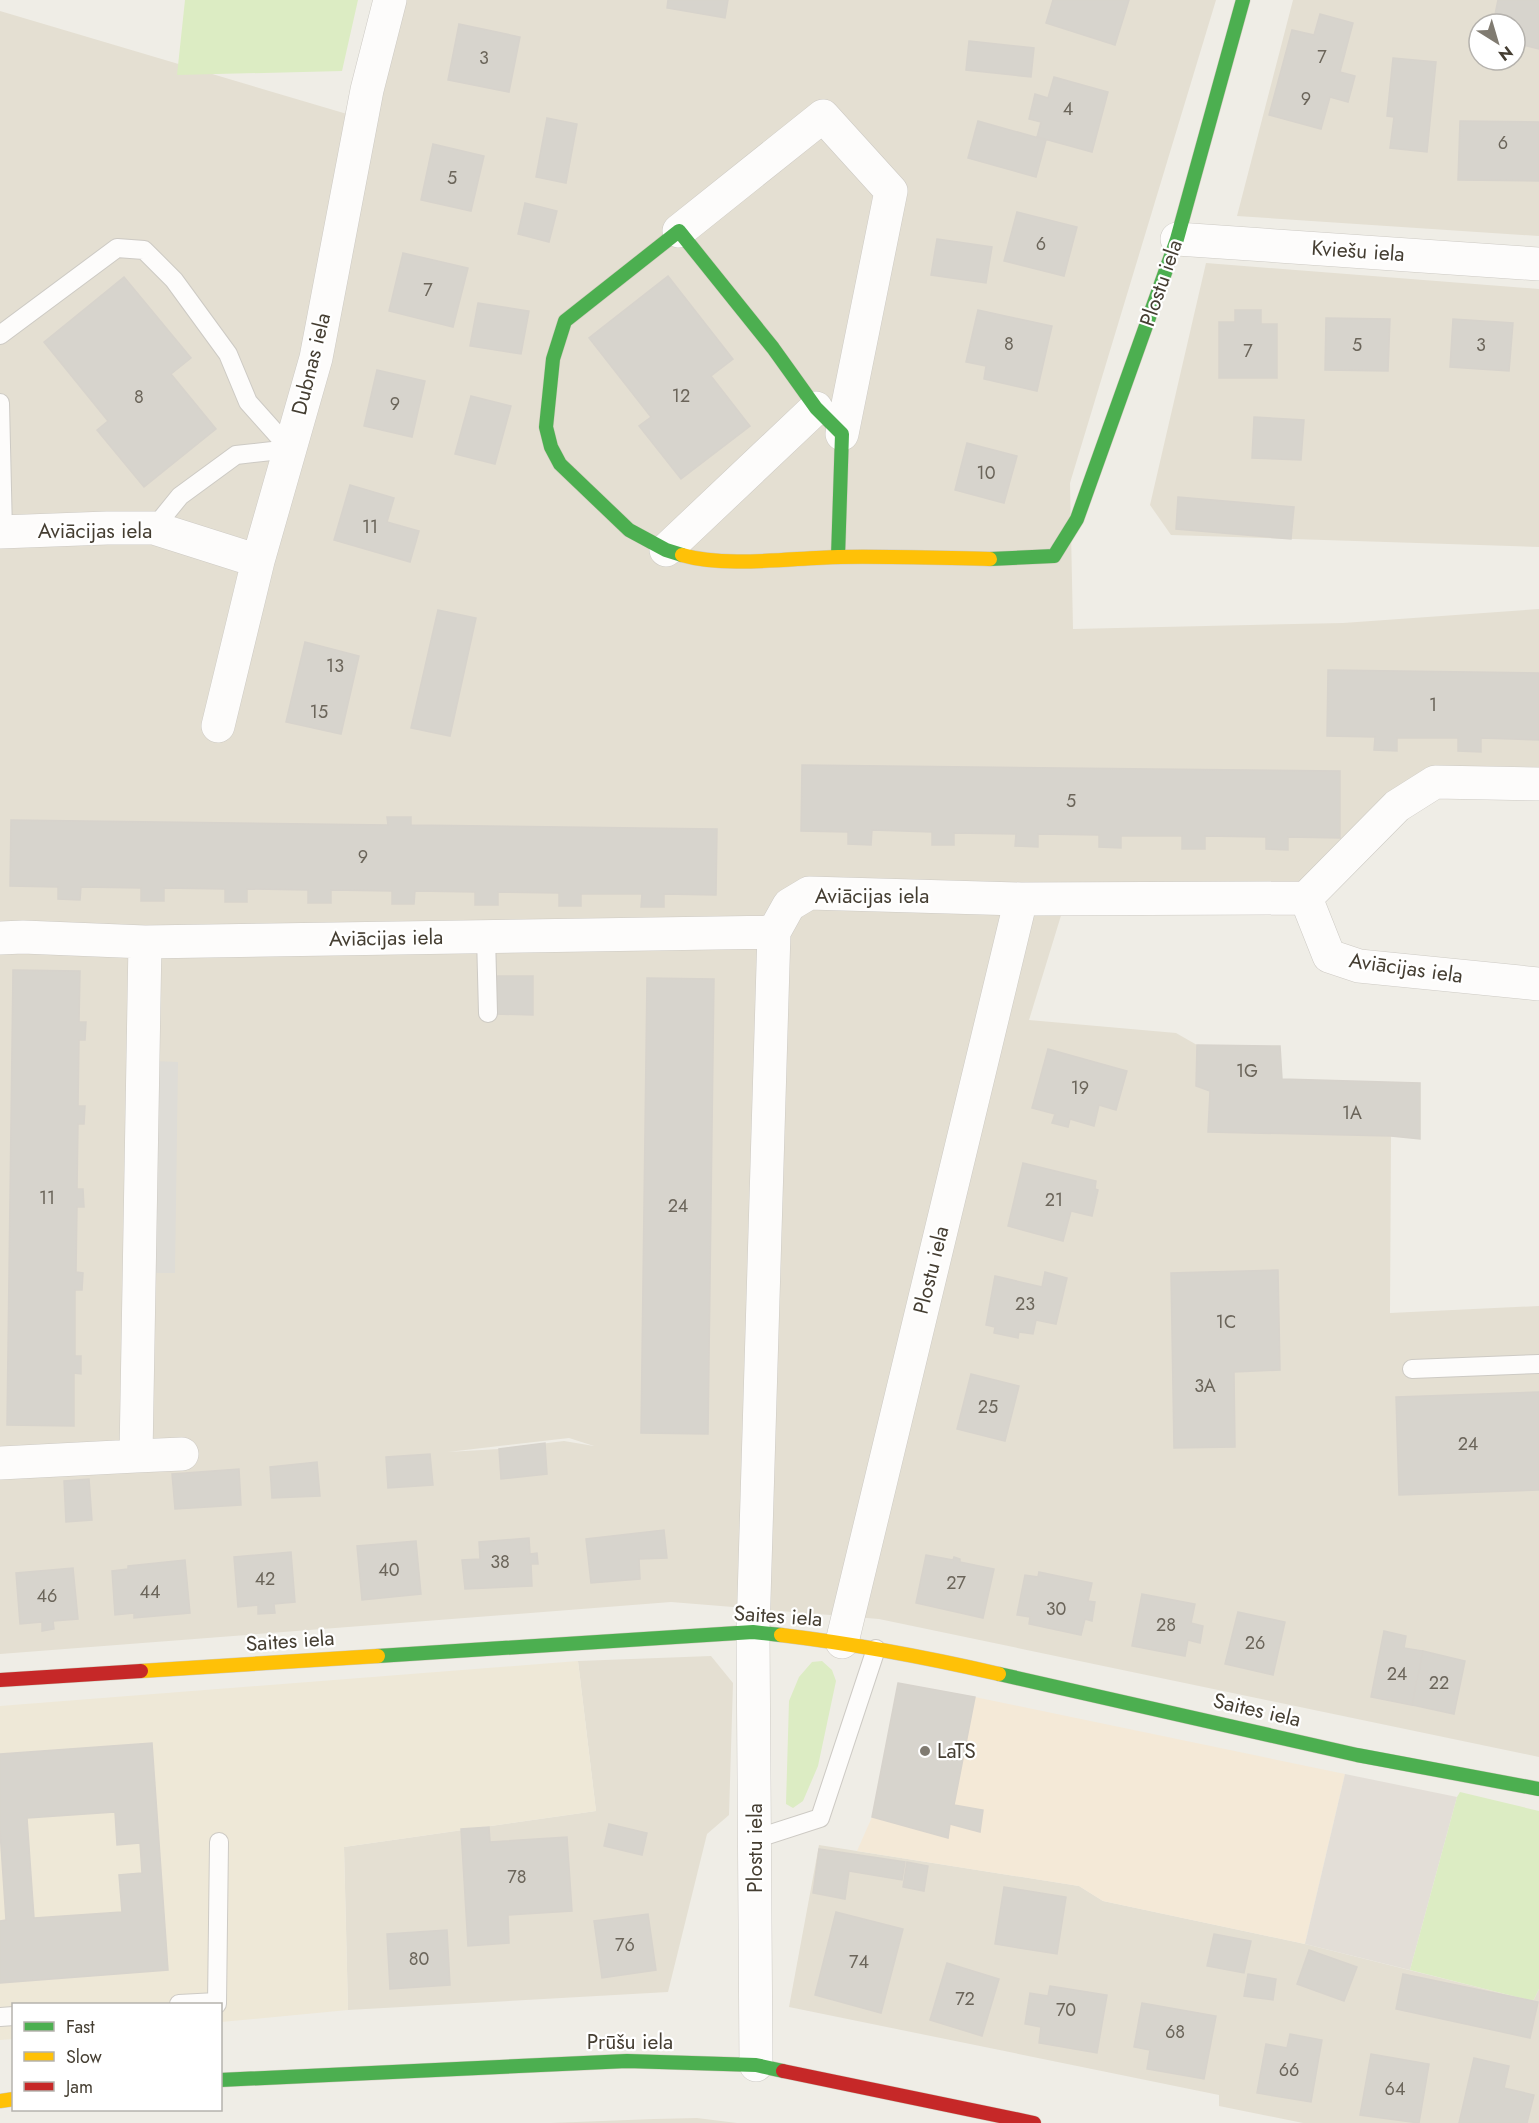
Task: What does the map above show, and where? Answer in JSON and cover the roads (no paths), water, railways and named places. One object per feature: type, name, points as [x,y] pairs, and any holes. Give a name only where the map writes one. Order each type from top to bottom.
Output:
[{"type":"street","name":"Dubnas iela","points":[[218,726],[258,561],[316,358],[367,90],[390,0]]},
{"type":"street","name":"Plostu iela","points":[[838,557],[1007,559],[1054,556],[1077,519],[1177,238],[1243,0]]},
{"type":"street","points":[[823,116],[891,191],[842,434],[838,557],[721,561],[696,559],[666,550],[629,530],[560,464],[551,447],[546,427],[553,359],[565,321],[680,231],[823,116]]},
{"type":"street","points":[[680,231],[773,348],[816,408],[842,434]]},
{"type":"street","name":"Kviešu iela","points":[[1177,238],[1539,264]]},
{"type":"street","points":[[666,550],[816,408]]},
{"type":"street","name":"Aviācijas iela","points":[[1,532],[154,528],[258,561]]},
{"type":"street","points":[[1306,898],[1397,806],[1435,782],[1539,784]]},
{"type":"street","name":"Aviācijas iela","points":[[0,938],[145,942],[774,932],[789,905],[809,893],[1021,899],[1306,898],[1329,956],[1359,966],[1539,984]]},
{"type":"street","name":"Plostu iela","points":[[842,1642],[1021,899]]},
{"type":"street","name":"Plostu iela","points":[[756,2065],[753,1632],[774,932]]},
{"type":"street","points":[[136,1456],[145,942]]},
{"type":"street","points":[[0,1463],[182,1454]]},
{"type":"street","name":"Saites iela","points":[[0,1680],[753,1632],[842,1642],[920,1656],[1358,1755],[1539,1789]]},
{"type":"street","name":"Prūšu iela","points":[[222,2080],[627,2061],[756,2065],[935,2113],[1034,2123]]},
{"type":"lane","points":[[0,335],[117,248],[144,250],[174,280],[188,298],[228,354],[248,402],[290,449]]},
{"type":"lane","points":[[0,403],[1,532]]},
{"type":"lane","points":[[154,528],[180,496],[236,455],[290,449]]},
{"type":"lane","points":[[486,936],[488,1013]]},
{"type":"lane","points":[[1413,1369],[1539,1364]]},
{"type":"lane","points":[[755,1839],[820,1818],[876,1649]]},
{"type":"lane","points":[[217,2003],[219,1842]]},
{"type":"place","name":"LaTS","points":[[925,1751]]}]
